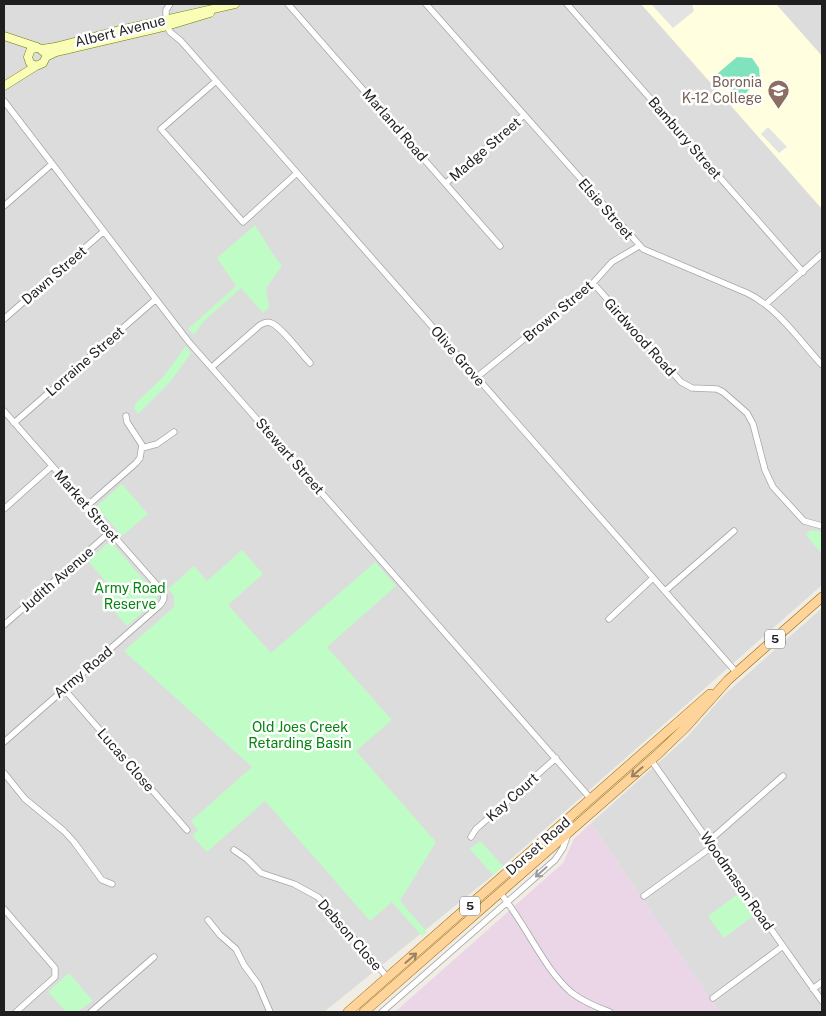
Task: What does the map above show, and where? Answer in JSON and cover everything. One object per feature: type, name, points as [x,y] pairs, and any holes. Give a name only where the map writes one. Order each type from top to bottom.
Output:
[{"type":"main road","name":"Albert Avenue","points":[[46,58],[56,52],[231,5]]},
{"type":"main road","name":"Albert Avenue","points":[[40,48],[55,47],[169,22]]},
{"type":"main road","points":[[4,36],[40,48],[46,54],[44,63],[7,83]]},
{"type":"main road","points":[[13,39],[28,57],[30,63],[36,66]]},
{"type":"main road","points":[[7,83],[28,57],[32,49],[40,48]]},
{"type":"main road","name":"Dorset Road","points":[[364,1012],[652,760],[686,727],[736,672],[822,597]]},
{"type":"main road","name":"Dorset Road","points":[[348,1012],[645,752],[698,702],[728,680]]},
{"type":"main road","points":[[645,752],[652,760]]},
{"type":"main road","points":[[591,799],[598,807]]},
{"type":"street","points":[[169,22],[166,10],[170,4]]},
{"type":"street","name":"Marland Road","points":[[288,4],[500,246]]},
{"type":"street","name":"Elsie Street","points":[[426,4],[639,246],[650,253],[747,293],[766,304],[822,365]]},
{"type":"street","name":"Bambury Street","points":[[567,4],[802,272]]},
{"type":"street","name":"Olive Grove","points":[[169,22],[180,41],[736,672]]},
{"type":"street","points":[[216,81],[161,129],[243,222],[297,173]]},
{"type":"street","name":"Stewart Street","points":[[4,101],[156,299],[212,367],[591,799]]},
{"type":"street","name":"Madge Street","points":[[446,183],[524,115]]},
{"type":"street","points":[[4,206],[52,164]]},
{"type":"street","name":"Dawn Street","points":[[4,319],[104,231]]},
{"type":"street","name":"Brown Street","points":[[477,377],[593,283],[612,262],[639,246]]},
{"type":"street","points":[[766,304],[822,254]]},
{"type":"street","name":"Girdwood Road","points":[[593,283],[681,382],[692,388],[716,389],[723,392],[746,413],[753,424],[765,470],[773,487],[804,521],[822,526]]},
{"type":"street","name":"Lorraine Street","points":[[14,423],[156,299]]},
{"type":"street","points":[[212,367],[265,322],[270,322],[277,327],[310,363]]},
{"type":"street","name":"Market Street","points":[[4,410],[163,592],[165,597],[163,602]]},
{"type":"street","points":[[87,506],[140,458],[142,448],[137,436],[127,422],[126,416]]},
{"type":"street","points":[[142,448],[157,444],[174,432]]},
{"type":"street","points":[[4,509],[52,466]]},
{"type":"street","points":[[665,592],[734,531]]},
{"type":"street","name":"Judith Avenue","points":[[4,625],[110,532]]},
{"type":"street","points":[[609,619],[653,578]]},
{"type":"street","name":"Army Road","points":[[4,742],[163,602]]},
{"type":"street","name":"Lucas Close","points":[[64,689],[188,830]]},
{"type":"street","name":"Kay Court","points":[[471,837],[476,829],[556,758]]},
{"type":"street","name":"Woodmason Road","points":[[652,760],[822,1001]]},
{"type":"street","points":[[4,773],[25,798],[64,831],[102,880],[112,884]]},
{"type":"street","points":[[644,896],[711,844],[783,776]]},
{"type":"street","points":[[382,1012],[555,860],[563,848],[568,834]]},
{"type":"street","name":"Debson Close","points":[[234,850],[247,858],[261,873],[294,884],[318,897],[388,978]]},
{"type":"street","points":[[500,893],[566,987],[583,1000],[610,1012]]},
{"type":"street","points":[[4,909],[56,972],[55,977],[16,1012]]},
{"type":"street","points":[[208,920],[220,935],[233,946],[258,984],[270,1012]]},
{"type":"street","points":[[714,998],[783,946]]},
{"type":"street","points":[[91,1012],[154,957]]},
{"type":"street","points":[[813,988],[822,982]]},
{"type":"shaded area","points":[[4,4],[822,4],[822,585],[487,880],[324,1012],[4,1012]]},
{"type":"shaded area","name":"Boronia K-12 College","points":[[641,4],[776,4],[822,56],[822,209]]},
{"type":"shaded area","points":[[651,4],[692,4],[694,11],[673,28]]},
{"type":"shaded area","points":[[768,127],[787,147],[779,153],[761,134]]},
{"type":"shaded area","points":[[822,608],[822,1012],[719,1012],[591,823],[687,737],[723,696]]},
{"type":"shaded area","points":[[591,823],[719,1012],[395,1012],[563,863],[574,839]]},
{"type":"green space","points":[[737,57],[752,58],[759,68],[760,79],[739,100],[717,74]]},
{"type":"green space","points":[[255,225],[282,266],[266,288],[269,308],[263,313],[241,288],[204,321],[194,335],[188,329],[236,286],[217,258]]},
{"type":"green space","points":[[186,346],[191,353],[170,382],[138,414],[134,408],[136,403],[164,376]]},
{"type":"green space","points":[[122,484],[148,514],[122,536],[98,508],[98,505]]},
{"type":"green space","points":[[810,530],[822,532],[822,554],[806,535]]},
{"type":"green space","name":"Army Road Reserve","points":[[110,541],[158,596],[157,600],[127,626],[102,598],[112,589],[88,561]]},
{"type":"green space","name":"Old Joes Creek Retarding Basin","points":[[242,550],[263,574],[228,605],[271,653],[375,562],[396,586],[327,647],[392,720],[356,751],[436,842],[400,901],[427,932],[422,936],[392,902],[370,921],[265,801],[207,852],[192,836],[198,830],[191,821],[252,767],[124,651],[174,607],[174,596],[168,589],[194,566],[207,581]]},
{"type":"green space","points":[[480,841],[503,866],[493,875],[470,849]]},
{"type":"green space","points":[[738,894],[753,916],[724,938],[708,916]]},
{"type":"green space","points":[[69,973],[93,1001],[77,1012],[66,1012],[48,992]]},
{"type":"place","name":"Boronia K-12 College","points":[[778,109]]}]
